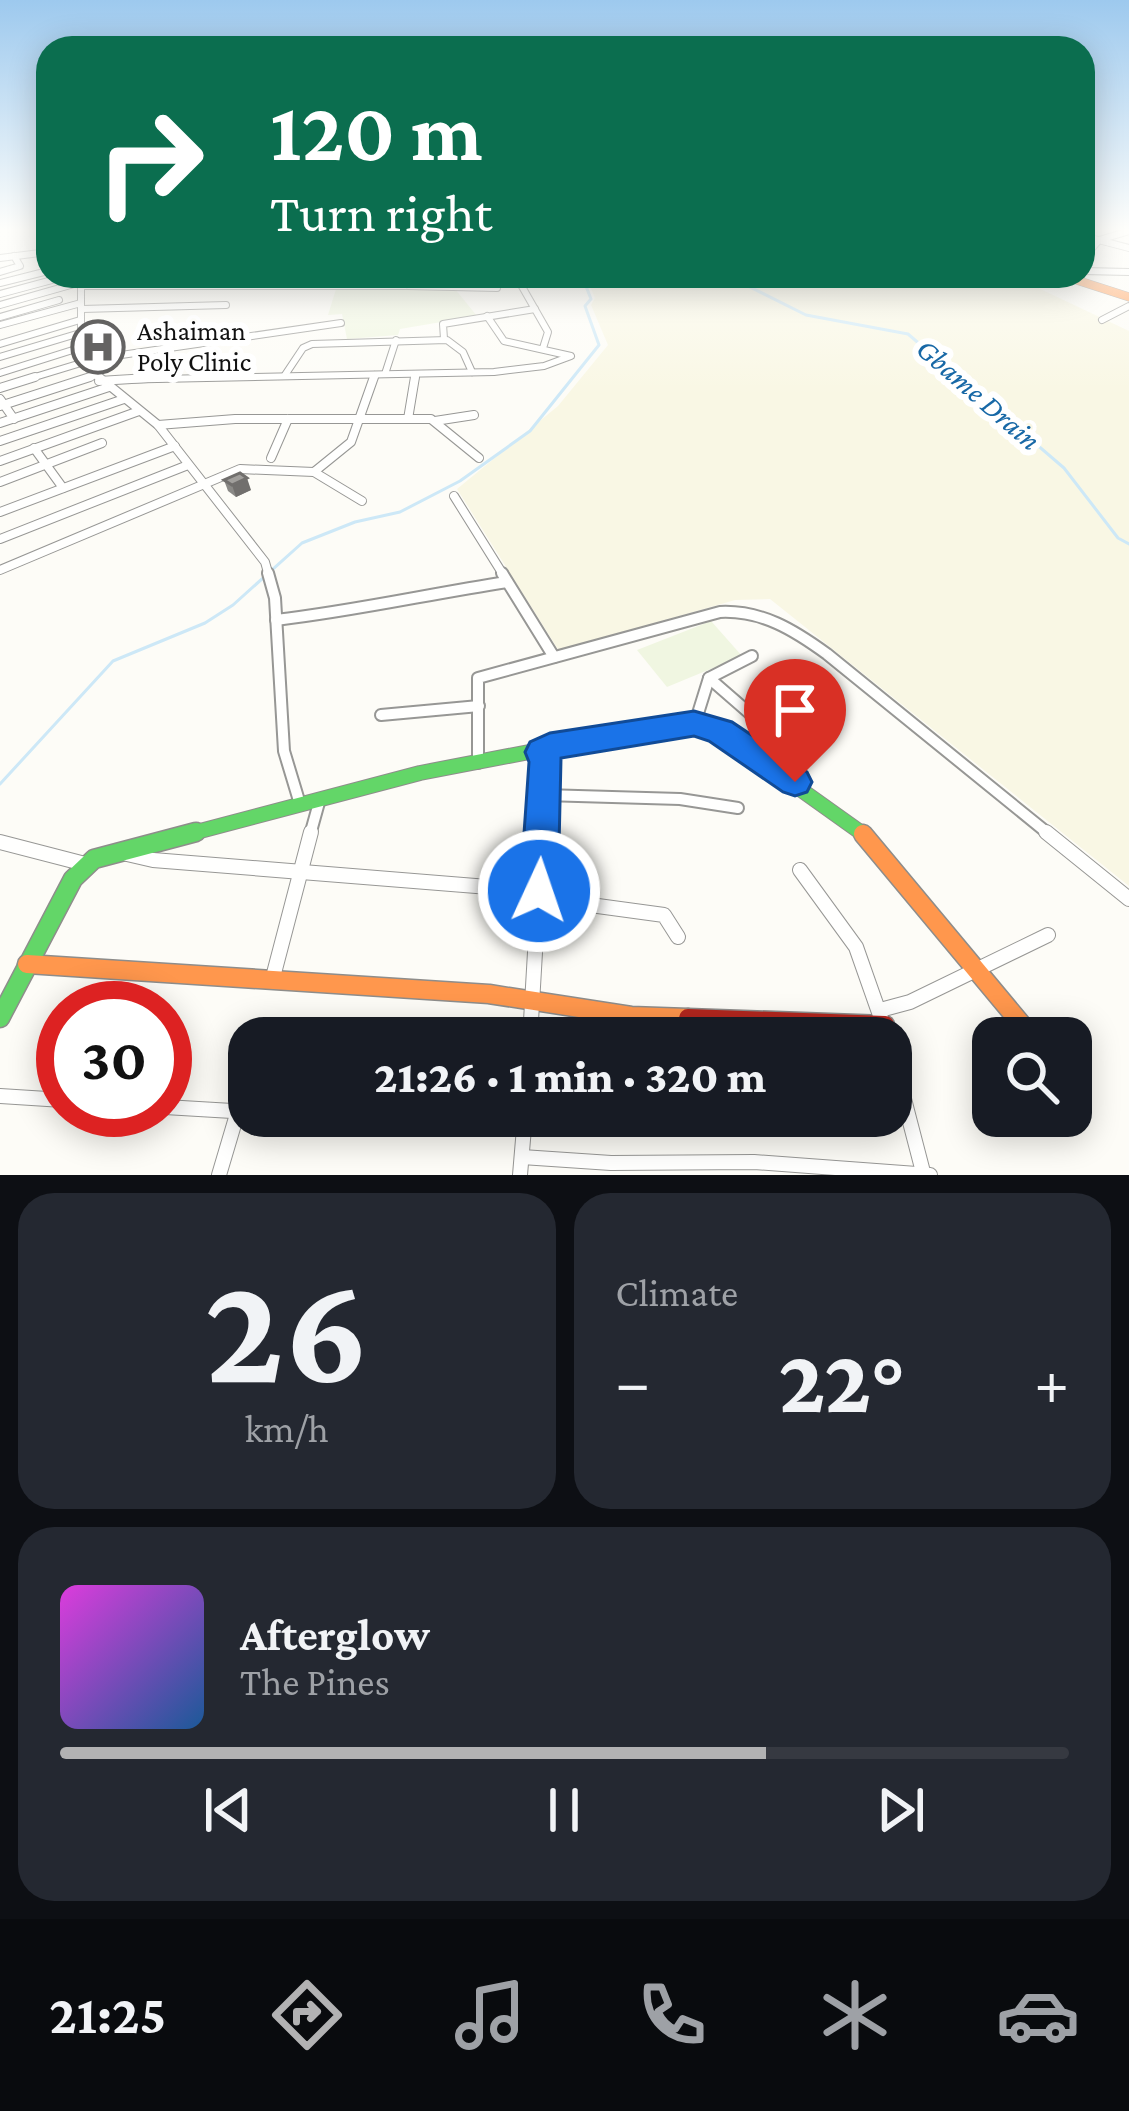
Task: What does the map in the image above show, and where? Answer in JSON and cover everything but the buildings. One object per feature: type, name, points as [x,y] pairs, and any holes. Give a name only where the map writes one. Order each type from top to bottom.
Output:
[{"type":"street","points":[[0,294],[34,285]]},
{"type":"street","points":[[0,305],[60,288]]},
{"type":"street","points":[[81,288],[81,362],[158,425],[265,562],[277,620],[284,751],[300,804]]},
{"type":"street","points":[[523,288],[549,336],[543,348]]},
{"type":"street","points":[[1092,288],[1128,305]]},
{"type":"street","points":[[0,321],[59,300]]},
{"type":"street","points":[[0,321],[82,306],[226,305]]},
{"type":"street","points":[[1102,320],[1128,305]]},
{"type":"street","points":[[444,339],[443,324],[535,309]]},
{"type":"street","points":[[63,488],[1,403],[97,378],[472,372],[560,366],[571,356],[504,341],[487,316]]},
{"type":"street","points":[[0,344],[80,320]]},
{"type":"street","points":[[0,388],[81,362],[341,323]]},
{"type":"street","points":[[0,358],[80,333]]},
{"type":"street","points":[[285,375],[308,345],[444,339],[463,352],[472,372]]},
{"type":"street","points":[[314,472],[343,452],[396,340]]},
{"type":"street","points":[[0,373],[79,348]]},
{"type":"street","points":[[408,418],[416,374]]},
{"type":"street","points":[[0,423],[109,387]]},
{"type":"street","points":[[0,441],[124,399]]},
{"type":"street","points":[[0,460],[139,411]]},
{"type":"street","points":[[158,425],[288,419],[435,421],[475,415]]},
{"type":"street","points":[[271,458],[288,419]]},
{"type":"street","points":[[435,421],[479,458]]},
{"type":"street","points":[[0,482],[103,443]]},
{"type":"street","points":[[0,512],[175,446]]},
{"type":"street","points":[[0,539],[188,465]]},
{"type":"street","points":[[0,569],[248,468],[314,472],[362,501]]},
{"type":"street","points":[[454,496],[554,657]]},
{"type":"street","points":[[277,620],[384,607],[416,596],[507,582]]},
{"type":"street","points":[[478,763],[478,678],[720,612],[748,612],[775,621],[827,654],[1129,899]]},
{"type":"street","points":[[694,723],[709,678],[752,656]]},
{"type":"street","points":[[709,678],[785,744]]},
{"type":"street","points":[[381,715],[479,706]]},
{"type":"street","points":[[0,842],[85,864],[300,804],[541,752],[562,742],[694,723],[720,731],[861,832],[1016,1017]]},
{"type":"street","points":[[532,1017],[546,762],[541,752]]},
{"type":"street","points":[[544,795],[680,799],[738,808]]},
{"type":"street","points":[[273,977],[320,799]]},
{"type":"street","points":[[125,853],[153,860],[539,895],[664,915],[678,937]]},
{"type":"street","points":[[0,1018],[85,864]]},
{"type":"street","points":[[800,870],[857,946],[883,1017]]},
{"type":"street","points":[[894,1017],[910,1002],[1048,934]]},
{"type":"street","points":[[27,964],[273,977],[533,999],[663,1017]]},
{"type":"street","points":[[0,1096],[36,1098]]},
{"type":"street","points":[[192,1109],[228,1111]]},
{"type":"street","points":[[522,1157],[927,1173],[912,1121]]},
{"type":"street","points":[[219,1175],[234,1137]]},
{"type":"street","points":[[520,1175],[524,1137]]},
{"type":"shaded area","points":[[591,288],[1038,288],[1129,331],[1129,886],[770,599],[735,600],[559,651],[457,489],[558,406],[608,345],[591,305],[595,298]]},
{"type":"green space","points":[[336,289],[455,289],[477,316],[400,329],[398,335],[347,339],[342,314],[328,315]]},
{"type":"green space","points":[[711,621],[742,656],[667,687],[637,650]]},
{"type":"waterway","name":"Gbame Drain","points":[[0,784],[113,661],[205,623],[233,605],[302,543],[355,522],[400,512],[460,481],[530,431],[599,345],[585,306],[591,299],[587,288]]},
{"type":"waterway","name":"Gbame Drain","points":[[752,288],[806,315],[908,334],[1064,468],[1118,538],[1129,544]]},
{"type":"traffic: fast","points":[[0,1018],[73,879],[94,859],[420,773],[680,723],[720,732],[863,834]]},
{"type":"traffic: slow","points":[[1095,286],[1129,297]]},
{"type":"traffic: slow","points":[[863,834],[1016,1017]]},
{"type":"traffic: slow","points":[[27,964],[489,994],[660,1017]]},
{"type":"place","name":"Ashaiman Poly Clinic","points":[[98,347]]},
{"type":"route","points":[[539,891],[546,762],[541,752],[550,747],[694,723],[720,731],[795,782]]}]
